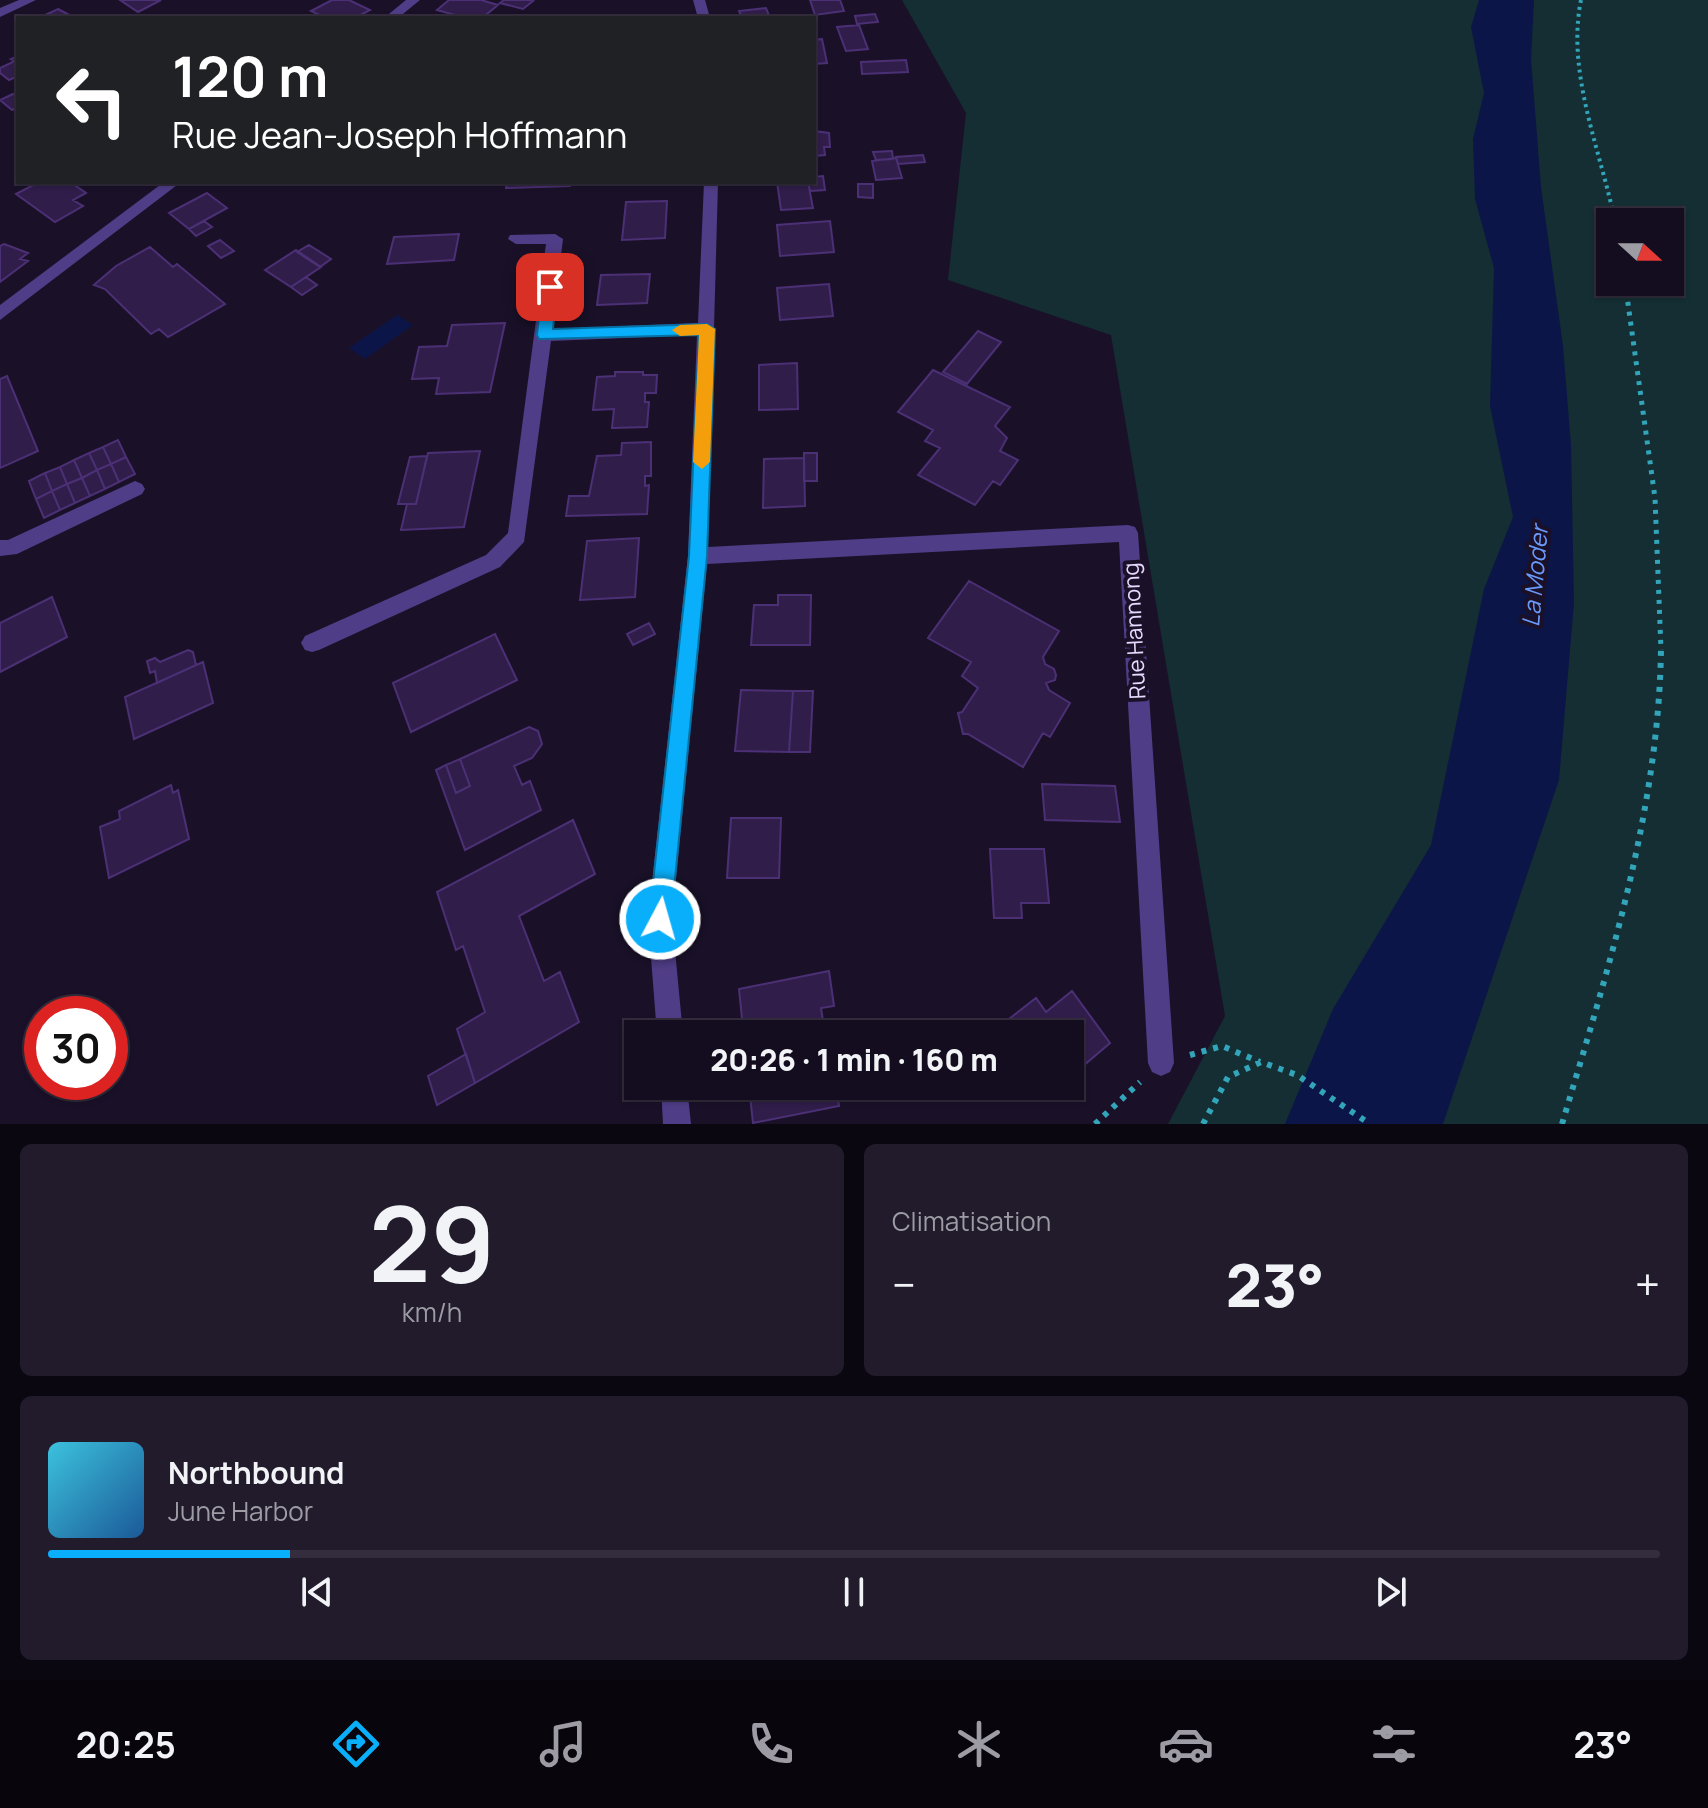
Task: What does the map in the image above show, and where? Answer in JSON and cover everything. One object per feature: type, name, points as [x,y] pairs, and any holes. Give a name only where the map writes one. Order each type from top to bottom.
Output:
[{"type":"street","points":[[0,13],[30,0]]},
{"type":"street","points":[[393,16],[414,0]]},
{"type":"street","points":[[0,314],[171,184]]},
{"type":"street","points":[[669,1020],[660,919],[698,556],[711,184]]},
{"type":"street","points":[[312,643],[493,561],[517,536],[555,239],[516,239]]},
{"type":"street","points":[[545,335],[707,329]]},
{"type":"street","points":[[0,548],[10,548],[135,489]]},
{"type":"street","name":"Rue Hannong","points":[[698,556],[1128,533],[1161,1063]]},
{"type":"street","points":[[675,1100],[677,1124]]},
{"type":"path","points":[[1581,0],[1576,30],[1578,59],[1613,208]]},
{"type":"path","points":[[1562,1124],[1620,927],[1657,716],[1661,639],[1658,528],[1653,459],[1627,296]]},
{"type":"path","points":[[1095,1124],[1161,1063],[1222,1046],[1297,1075],[1370,1124]]},
{"type":"path","points":[[1203,1124],[1228,1077],[1261,1062]]},
{"type":"green space","points":[[902,0],[1708,0],[1708,1124],[1168,1124],[1225,1016],[1111,335],[948,280],[966,113]]},
{"type":"water","name":"La Moder","points":[[1479,0],[1534,0],[1531,59],[1541,187],[1563,346],[1571,445],[1574,603],[1559,780],[1443,1124],[1285,1124],[1333,1009],[1431,845],[1484,589],[1513,517],[1490,406],[1494,268],[1475,199],[1473,139],[1484,93],[1471,27]]},
{"type":"water","points":[[397,315],[413,325],[365,359],[349,348]]},
{"type":"building","points":[[120,0],[161,0],[138,12]]},
{"type":"building","points":[[332,0],[349,0],[370,10],[359,16],[322,16],[311,11]]},
{"type":"building","points":[[449,0],[481,0],[498,5],[484,16],[459,16],[437,10]]},
{"type":"building","points":[[504,0],[533,1],[523,9],[500,3]]},
{"type":"building","points":[[810,0],[840,0],[844,11],[815,15]]},
{"type":"building","points":[[766,8],[769,16],[741,16],[739,11]]},
{"type":"building","points":[[58,9],[71,16],[43,16]]},
{"type":"building","points":[[875,14],[878,22],[857,24],[855,16]]},
{"type":"building","points":[[859,25],[868,49],[846,51],[837,27]]},
{"type":"building","points":[[822,39],[827,63],[816,64],[816,40]]},
{"type":"building","points":[[16,57],[16,77],[9,80],[0,73],[0,68],[15,61],[11,59]]},
{"type":"building","points":[[906,60],[908,72],[862,74],[861,62]]},
{"type":"building","points":[[13,94],[16,96],[16,108],[12,110],[0,100]]},
{"type":"building","points":[[816,131],[829,133],[830,147],[824,147],[825,155],[816,156]]},
{"type":"building","points":[[892,151],[893,159],[876,160],[873,152]]},
{"type":"building","points":[[923,155],[925,162],[898,164],[896,157]]},
{"type":"building","points":[[896,158],[902,178],[876,180],[872,161]]},
{"type":"building","points":[[823,176],[825,190],[810,191],[808,184],[816,184],[816,177]]},
{"type":"building","points":[[35,184],[73,184],[86,193],[73,200],[83,206],[55,222],[16,194]]},
{"type":"building","points":[[507,184],[570,184],[570,186],[506,188]]},
{"type":"building","points":[[777,184],[808,184],[813,208],[781,210]]},
{"type":"building","points":[[858,184],[873,184],[873,198],[858,197]]},
{"type":"building","points":[[207,193],[227,208],[189,229],[169,213]]},
{"type":"building","points":[[667,201],[665,238],[622,240],[626,202]]},
{"type":"building","points":[[204,221],[212,227],[196,236],[189,229]]},
{"type":"building","points":[[830,221],[834,252],[780,256],[777,225]]},
{"type":"building","points":[[459,234],[454,260],[387,264],[394,237]]},
{"type":"building","points":[[220,240],[234,251],[221,258],[208,246]]},
{"type":"building","points":[[4,244],[28,253],[20,259],[28,261],[0,282],[0,246]]},
{"type":"building","points":[[309,245],[331,259],[320,267],[297,252]]},
{"type":"building","points":[[150,247],[173,267],[177,264],[225,304],[168,337],[159,329],[151,334],[105,289],[94,285],[116,266]]},
{"type":"building","points":[[296,250],[321,267],[291,287],[265,270]]},
{"type":"building","points":[[650,274],[647,303],[597,305],[601,275]]},
{"type":"building","points":[[306,277],[317,285],[302,295],[291,287]]},
{"type":"building","points":[[829,284],[833,316],[780,320],[777,288]]},
{"type":"building","points":[[505,323],[490,392],[436,394],[439,378],[412,379],[419,347],[447,346],[452,325]]},
{"type":"building","points":[[978,331],[1001,342],[967,384],[943,372]]},
{"type":"building","points":[[797,363],[798,409],[759,410],[759,365]]},
{"type":"building","points":[[933,370],[1010,407],[995,426],[1007,438],[1000,451],[1018,460],[1000,485],[993,481],[975,505],[918,475],[940,448],[925,441],[933,430],[898,412]]},
{"type":"building","points":[[615,372],[657,375],[656,393],[645,393],[645,402],[649,402],[647,427],[612,428],[614,409],[593,410],[597,377],[615,376]]},
{"type":"building","points":[[7,376],[38,451],[0,468],[0,379]]},
{"type":"building","points":[[118,440],[126,457],[111,464],[103,447]]},
{"type":"building","points":[[651,442],[651,476],[645,476],[645,486],[649,485],[647,514],[566,516],[569,496],[589,496],[597,456],[621,455],[622,443]]},
{"type":"building","points":[[103,447],[111,464],[97,470],[89,453]]},
{"type":"building","points":[[480,451],[464,527],[401,530],[407,504],[416,504],[428,453]]},
{"type":"building","points":[[89,453],[97,470],[82,478],[74,460]]},
{"type":"building","points":[[804,453],[817,453],[817,481],[804,481]]},
{"type":"building","points":[[427,456],[416,504],[398,504],[410,457]]},
{"type":"building","points":[[126,457],[135,474],[119,482],[111,464]]},
{"type":"building","points":[[804,458],[805,506],[763,508],[764,459]]},
{"type":"building","points":[[74,460],[82,478],[67,484],[60,467]]},
{"type":"building","points":[[111,464],[119,482],[105,489],[97,470]]},
{"type":"building","points":[[60,467],[67,484],[52,491],[45,473]]},
{"type":"building","points":[[97,470],[105,489],[90,496],[82,478]]},
{"type":"building","points":[[45,473],[52,491],[36,499],[29,481]]},
{"type":"building","points":[[82,478],[90,496],[75,503],[67,484]]},
{"type":"building","points":[[67,484],[75,503],[60,510],[52,491]]},
{"type":"building","points":[[52,491],[60,510],[44,518],[36,499]]},
{"type":"building","points":[[639,538],[635,597],[580,600],[587,541]]},
{"type":"building","points":[[969,581],[1059,631],[1043,657],[1045,664],[1054,669],[1056,675],[1055,680],[1046,683],[1049,690],[1070,703],[1050,737],[1043,733],[1023,767],[968,734],[963,734],[958,713],[962,712],[978,688],[962,676],[971,662],[928,638]]},
{"type":"building","points":[[778,595],[811,595],[810,645],[751,645],[754,605],[778,605]]},
{"type":"building","points":[[52,597],[67,637],[0,672],[0,623]]},
{"type":"building","points":[[649,623],[655,634],[633,645],[627,634]]},
{"type":"building","points":[[495,634],[517,680],[411,732],[393,683]]},
{"type":"building","points":[[188,650],[193,652],[196,665],[157,683],[155,671],[150,673],[147,661],[155,658],[160,662]]},
{"type":"building","points":[[203,662],[213,703],[134,739],[125,697]]},
{"type":"building","points":[[741,690],[793,691],[789,752],[735,751]]},
{"type":"building","points":[[793,691],[813,691],[810,752],[789,752]]},
{"type":"building","points":[[529,727],[538,731],[542,744],[532,758],[514,766],[522,785],[530,781],[541,810],[465,850],[436,770],[446,765],[456,793],[470,786],[460,759]]},
{"type":"building","points":[[460,759],[470,786],[456,793],[446,765]]},
{"type":"building","points":[[1042,784],[1115,786],[1120,822],[1045,820]]},
{"type":"building","points":[[171,785],[173,793],[178,790],[189,839],[109,878],[100,827],[120,819],[119,811]]},
{"type":"building","points":[[731,818],[781,818],[779,878],[727,878]]},
{"type":"building","points":[[573,820],[595,874],[519,916],[544,981],[560,972],[579,1022],[475,1083],[457,1029],[485,1012],[463,946],[456,950],[437,892]]},
{"type":"building","points":[[990,849],[1044,849],[1049,903],[1021,903],[1022,918],[994,918]]},
{"type":"building","points":[[829,971],[834,1006],[821,1008],[823,1020],[742,1020],[739,989]]},
{"type":"building","points":[[1072,991],[1110,1043],[1084,1065],[1084,1020],[1009,1019],[1036,998],[1046,1012]]},
{"type":"building","points":[[466,1054],[475,1083],[437,1105],[428,1076]]},
{"type":"building","points":[[751,1100],[838,1100],[839,1106],[753,1123]]},
{"type":"slow traffic","points":[[680,330],[707,329],[702,462]]},
{"type":"route","points":[[550,287],[545,335],[707,329],[698,556],[660,919]]}]
